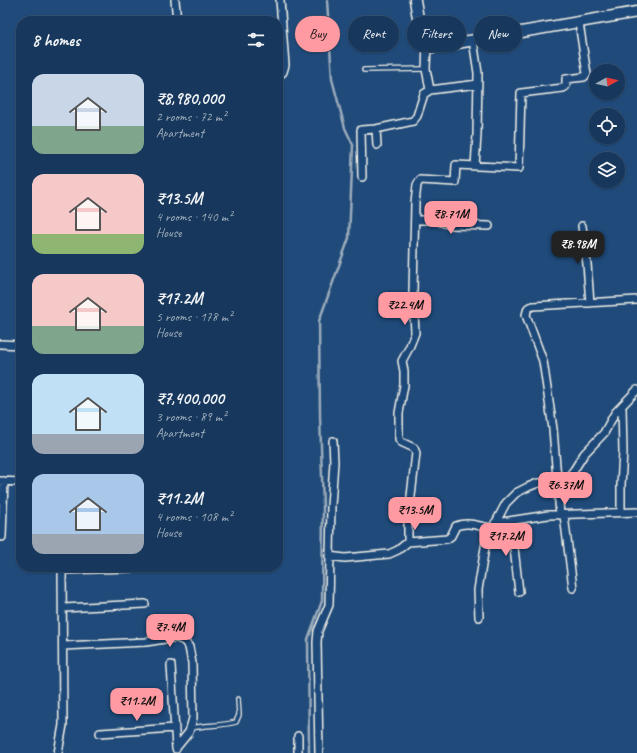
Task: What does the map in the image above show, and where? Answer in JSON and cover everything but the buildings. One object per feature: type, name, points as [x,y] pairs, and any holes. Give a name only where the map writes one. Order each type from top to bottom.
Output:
[{"type":"street","points":[[175,0],[177,16]]},
{"type":"street","points":[[280,0],[281,16]]},
{"type":"street","points":[[415,0],[418,16]]},
{"type":"street","points":[[466,41],[637,12]]},
{"type":"street","points":[[408,542],[408,522],[416,453],[414,448],[401,442],[398,434],[399,413],[404,385],[402,361],[415,333],[413,292],[417,185],[420,180],[455,182],[456,165],[519,168],[521,93],[563,88],[566,86],[566,79],[584,77],[587,74],[579,22]]},
{"type":"street","points":[[283,39],[285,65],[283,72]]},
{"type":"street","points":[[473,40],[478,73],[477,135],[474,166]]},
{"type":"street","points":[[427,52],[426,69],[430,90]]},
{"type":"street","points":[[362,177],[361,130],[376,129],[413,121],[417,116],[424,94],[430,90],[478,84]]},
{"type":"street","points":[[376,129],[377,145]]},
{"type":"street","points":[[415,220],[435,220],[451,225],[489,226]]},
{"type":"street","points":[[582,226],[590,303]]},
{"type":"street","points":[[573,588],[557,483],[553,429],[543,361],[526,315],[526,311],[528,308],[533,306],[541,305],[637,300]]},
{"type":"street","points":[[0,344],[16,345]]},
{"type":"street","points":[[479,617],[478,590],[486,540],[506,503],[516,493],[538,483],[557,483],[564,480],[574,470],[584,454],[604,433],[615,413],[637,390]]},
{"type":"street","points":[[621,512],[620,486],[623,452],[622,406]]},
{"type":"street","points":[[319,753],[317,642],[318,631],[329,605],[330,506],[334,462],[333,441]]},
{"type":"street","points":[[2,537],[2,481],[16,482]]},
{"type":"street","points":[[329,556],[345,558],[389,554],[398,550],[408,542],[447,539],[451,536],[456,526],[470,523],[494,525],[511,521],[562,515],[637,512]]},
{"type":"street","points":[[511,521],[519,592]]},
{"type":"street","points":[[58,753],[63,725],[62,572]]},
{"type":"street","points":[[63,608],[145,604]]},
{"type":"street","points":[[63,646],[146,642],[171,638],[177,638],[184,641],[189,647],[192,663],[193,718],[191,728],[176,751]]},
{"type":"street","points":[[171,665],[176,751]]},
{"type":"street","points":[[100,733],[175,728]]},
{"type":"street","points":[[298,736],[298,753]]},
{"type":"lane","points":[[364,70],[426,69]]},
{"type":"lane","points":[[191,728],[236,722],[240,715],[238,699]]},
{"type":"waterway","points":[[309,753],[308,639],[322,601],[323,507],[319,321],[349,238],[353,145],[345,128],[332,79],[327,0]]}]
